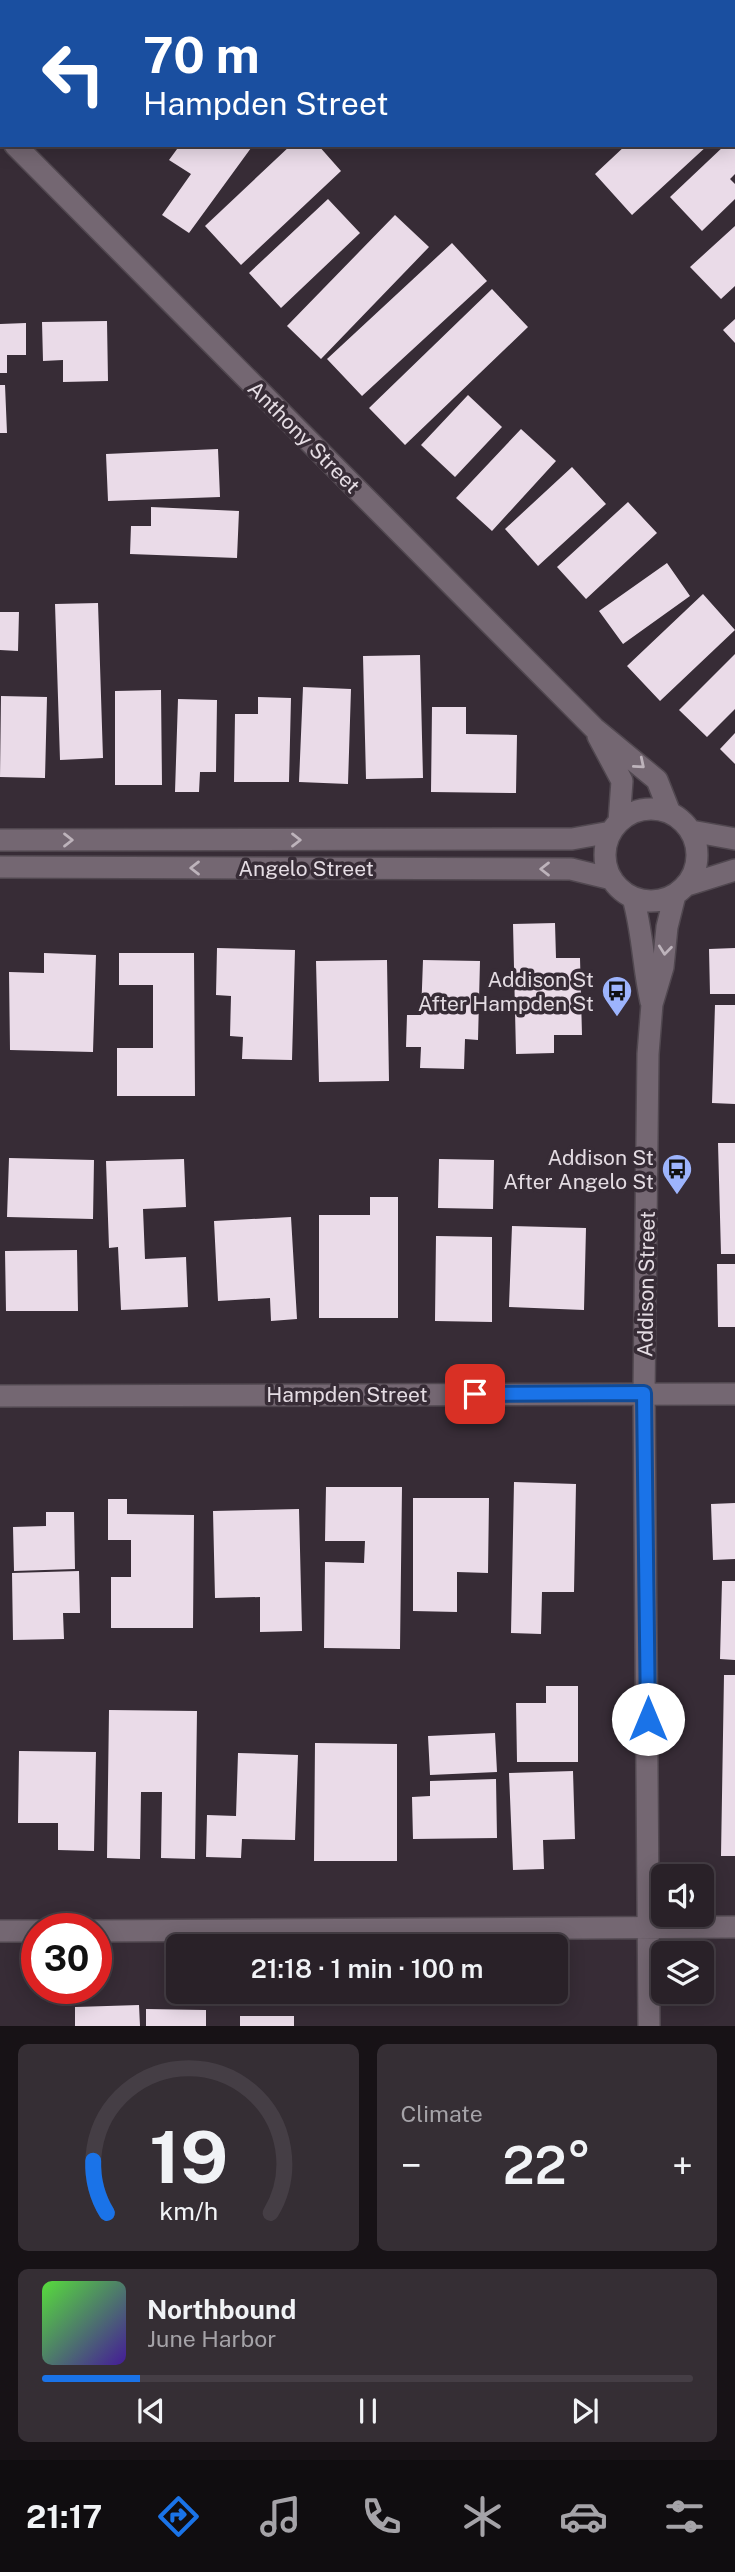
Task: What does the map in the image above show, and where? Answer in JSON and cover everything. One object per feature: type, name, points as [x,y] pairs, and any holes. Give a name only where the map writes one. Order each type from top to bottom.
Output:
[{"type":"street","name":"Anthony Street","points":[[17,147],[594,728],[657,780],[670,813]]},
{"type":"street","name":"Anthony Street","points":[[594,728],[622,781],[615,827]]},
{"type":"street","points":[[735,839],[691,831],[670,813],[644,810],[615,827],[605,856],[611,879],[633,898],[648,901],[735,870]]},
{"type":"street","name":"Angelo Street","points":[[0,840],[558,839],[615,827]]},
{"type":"street","points":[[681,890],[698,858],[691,831]]},
{"type":"street","name":"Angelo Street","points":[[0,867],[571,869],[611,879]]},
{"type":"street","name":"Addison Street","points":[[652,1004],[663,967],[667,927],[681,890]]},
{"type":"street","name":"Addison Street","points":[[633,898],[642,927],[643,967],[652,1004],[644,1393],[649,2026]]},
{"type":"street","name":"Hampden Street","points":[[0,1396],[735,1394]]},
{"type":"street","points":[[112,1931],[735,1927]]},
{"type":"street","points":[[0,1931],[21,1931]]},
{"type":"building","points":[[179,147],[251,148],[189,233],[162,215],[191,174],[169,160]]},
{"type":"building","points":[[289,147],[320,147],[341,171],[241,265],[205,226]]},
{"type":"building","points":[[624,147],[706,147],[632,215],[595,174]]},
{"type":"building","points":[[723,147],[735,147],[735,174],[730,179],[735,184],[735,199],[702,231],[670,197]]},
{"type":"building","points":[[328,199],[360,233],[281,308],[249,273]]},
{"type":"building","points":[[395,215],[429,247],[321,359],[287,326]]},
{"type":"building","points":[[735,226],[735,286],[721,299],[690,267]]},
{"type":"building","points":[[452,243],[487,281],[362,396],[327,359]]},
{"type":"building","points":[[492,289],[528,327],[405,445],[369,408]]},
{"type":"building","points":[[735,319],[735,343],[723,330]]},
{"type":"building","points":[[107,321],[108,381],[63,382],[63,360],[43,361],[42,322]]},
{"type":"building","points":[[26,323],[26,355],[7,355],[7,373],[0,373],[0,324]]},
{"type":"building","points":[[0,385],[5,385],[7,433],[0,433]]},
{"type":"building","points":[[468,395],[502,427],[455,477],[421,445]]},
{"type":"building","points":[[521,429],[556,461],[492,531],[456,498]]},
{"type":"building","points":[[218,449],[220,497],[108,501],[106,454]]},
{"type":"building","points":[[572,467],[606,504],[538,566],[505,529]]},
{"type":"building","points":[[628,502],[657,533],[586,599],[557,567]]},
{"type":"building","points":[[151,507],[239,511],[237,558],[130,554],[131,526],[151,526]]},
{"type":"building","points":[[667,563],[690,596],[623,644],[599,611]]},
{"type":"building","points":[[703,594],[735,630],[660,701],[627,666]]},
{"type":"building","points":[[98,603],[103,758],[60,760],[55,604]]},
{"type":"building","points":[[0,612],[19,612],[18,651],[0,650]]},
{"type":"building","points":[[735,654],[735,709],[707,737],[679,710]]},
{"type":"building","points":[[420,655],[423,778],[366,779],[363,656]]},
{"type":"building","points":[[303,687],[351,689],[348,784],[299,782]]},
{"type":"building","points":[[161,690],[162,785],[115,785],[115,691]]},
{"type":"building","points":[[1,696],[47,697],[45,778],[0,777]]},
{"type":"building","points":[[258,697],[291,698],[289,782],[234,782],[235,714],[258,714]]},
{"type":"building","points":[[178,699],[217,700],[216,772],[200,772],[199,792],[175,792]]},
{"type":"building","points":[[432,707],[466,707],[466,734],[517,735],[516,793],[431,792]]},
{"type":"building","points":[[735,733],[735,764],[720,749]]},
{"type":"building","points":[[555,923],[556,958],[580,958],[582,1035],[554,1035],[554,1053],[516,1054],[513,924]]},
{"type":"building","points":[[217,948],[295,950],[292,1060],[242,1059],[243,1037],[230,1036],[231,996],[216,995]]},
{"type":"building","points":[[735,948],[735,994],[710,994],[709,949]]},
{"type":"building","points":[[44,953],[96,955],[93,1052],[10,1050],[9,972],[44,973]]},
{"type":"building","points":[[119,953],[194,953],[195,1096],[117,1096],[117,1048],[153,1048],[153,985],[119,985]]},
{"type":"building","points":[[387,960],[389,1081],[319,1082],[316,961]]},
{"type":"building","points":[[423,960],[480,961],[478,1040],[465,1039],[464,1069],[420,1068],[421,1047],[406,1047],[407,1015],[421,1015]]},
{"type":"building","points":[[715,1005],[735,1005],[735,1104],[712,1103]]},
{"type":"building","points":[[718,1143],[735,1143],[735,1254],[721,1254]]},
{"type":"building","points":[[9,1158],[94,1160],[93,1219],[7,1217]]},
{"type":"building","points":[[184,1159],[186,1207],[143,1209],[145,1259],[186,1257],[188,1307],[121,1310],[118,1247],[109,1248],[106,1161]]},
{"type":"building","points":[[439,1159],[494,1160],[493,1209],[438,1208]]},
{"type":"building","points":[[370,1197],[398,1197],[398,1318],[319,1318],[319,1215],[370,1215]]},
{"type":"building","points":[[291,1217],[297,1319],[271,1321],[270,1298],[218,1301],[214,1221]]},
{"type":"building","points":[[512,1226],[586,1228],[584,1310],[509,1307]]},
{"type":"building","points":[[436,1236],[492,1237],[492,1322],[435,1321]]},
{"type":"building","points":[[77,1250],[78,1311],[6,1311],[5,1251]]},
{"type":"building","points":[[717,1264],[735,1264],[735,1327],[718,1327]]},
{"type":"building","points":[[514,1482],[576,1484],[574,1592],[542,1592],[541,1634],[511,1633]]},
{"type":"building","points":[[326,1487],[402,1487],[400,1649],[324,1648],[325,1562],[364,1563],[365,1541],[325,1541]]},
{"type":"building","points":[[413,1498],[489,1498],[488,1573],[457,1572],[457,1612],[413,1611]]},
{"type":"building","points":[[108,1499],[127,1499],[127,1514],[194,1515],[193,1628],[111,1628],[111,1577],[131,1577],[131,1540],[108,1540]]},
{"type":"building","points":[[735,1503],[735,1559],[713,1560],[711,1504]]},
{"type":"building","points":[[299,1509],[302,1631],[260,1632],[260,1597],[215,1598],[213,1511]]},
{"type":"building","points":[[46,1512],[74,1512],[75,1569],[14,1571],[13,1527],[46,1526]]},
{"type":"building","points":[[79,1571],[80,1613],[63,1613],[64,1639],[13,1640],[12,1573]]},
{"type":"building","points":[[722,1581],[735,1581],[735,1660],[720,1659]]},
{"type":"building","points":[[724,1675],[735,1675],[735,1856],[721,1856]]},
{"type":"building","points":[[546,1686],[578,1686],[578,1762],[517,1762],[516,1703],[546,1703]]},
{"type":"building","points":[[109,1710],[197,1711],[195,1859],[161,1858],[162,1792],[141,1792],[140,1859],[107,1858]]},
{"type":"building","points":[[495,1733],[497,1772],[430,1775],[428,1736]]},
{"type":"building","points":[[315,1743],[397,1744],[397,1861],[314,1861]]},
{"type":"building","points":[[19,1751],[96,1752],[94,1851],[58,1850],[58,1823],[18,1823]]},
{"type":"building","points":[[238,1753],[298,1755],[295,1840],[242,1839],[241,1858],[206,1857],[207,1815],[236,1816]]},
{"type":"building","points":[[573,1771],[575,1839],[543,1840],[544,1869],[513,1870],[509,1773]]},
{"type":"building","points":[[496,1779],[497,1838],[413,1839],[412,1797],[430,1796],[430,1781]]},
{"type":"building","points":[[139,2005],[140,2026],[75,2026],[75,2007]]},
{"type":"building","points":[[146,2009],[206,2010],[206,2026],[146,2026]]},
{"type":"building","points":[[240,2016],[294,2016],[294,2026],[240,2026]]},
{"type":"place","name":"Addison St After Hampden St","points":[[617,1018]]},
{"type":"place","name":"Addison St After Angelo St","points":[[677,1196]]},
{"type":"route","points":[[475,1394],[644,1393],[648,1719]]}]
